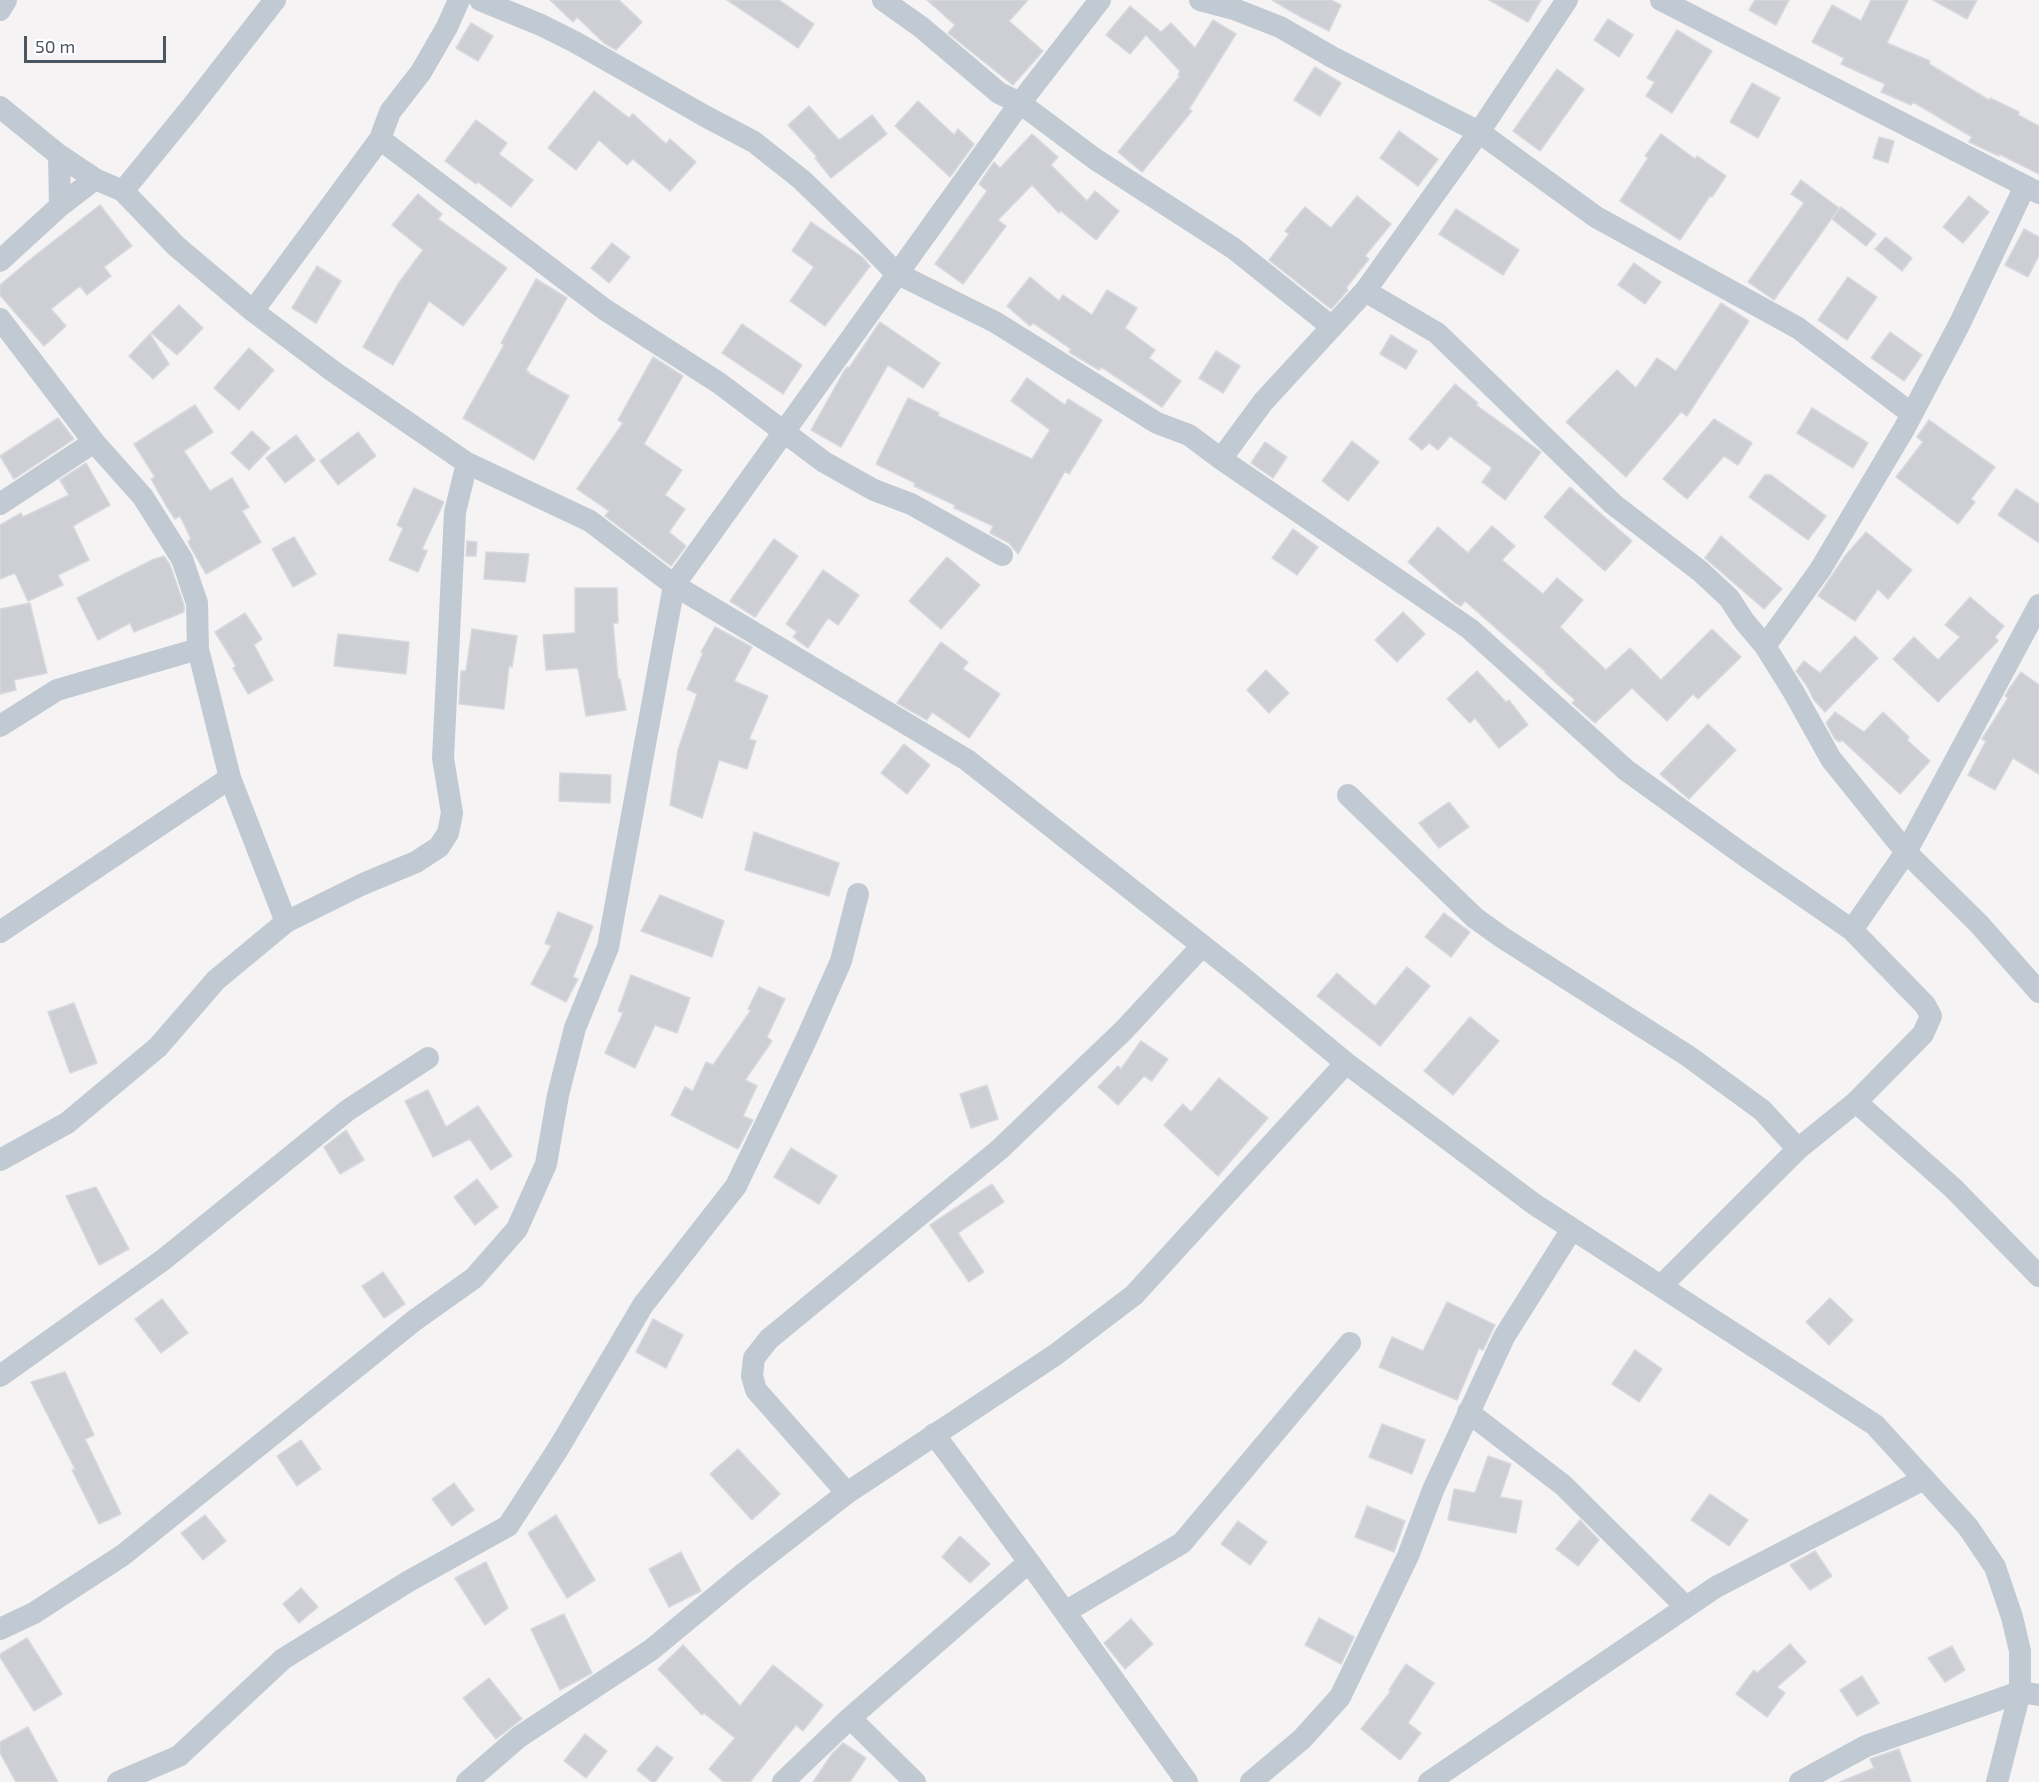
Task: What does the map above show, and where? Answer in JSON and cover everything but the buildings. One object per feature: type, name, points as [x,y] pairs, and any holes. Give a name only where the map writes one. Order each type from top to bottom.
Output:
[{"type":"street","points":[[0,10],[6,0]]},
{"type":"street","points":[[123,191],[275,0]]},
{"type":"street","points":[[253,311],[381,139],[390,112],[421,72],[447,27],[459,0]]},
{"type":"street","points":[[480,0],[541,25],[575,42],[754,142],[802,180],[896,273],[995,322],[1156,423],[1188,435],[1470,629],[1626,770],[1852,930],[1925,1005],[1931,1016],[1923,1034],[1856,1102],[1798,1149],[1661,1286]]},
{"type":"street","points":[[883,0],[921,27],[999,93],[1020,103],[1095,159],[1233,248],[1332,327]]},
{"type":"street","points":[[0,1629],[34,1613],[123,1555],[415,1320],[474,1278],[517,1228],[546,1164],[558,1095],[575,1029],[608,947],[674,585],[896,273],[1020,103],[1100,0]]},
{"type":"street","points":[[1200,0],[1234,9],[1280,27],[1332,57],[1479,132],[1596,217],[1798,328],[1912,414]]},
{"type":"street","points":[[1221,459],[1263,402],[1365,291],[1479,132],[1567,0]]},
{"type":"street","points":[[1661,0],[2032,190],[1912,414],[1820,570],[1766,646]]},
{"type":"street","points":[[0,107],[59,155],[95,179],[123,191],[177,246],[253,311],[334,372],[467,463],[590,521],[674,585],[968,760],[1346,1063],[1534,1204],[1875,1425],[1968,1527],[1995,1567],[2012,1617],[2029,1694],[1997,1782]]},
{"type":"street","points":[[381,139],[604,309],[719,383],[824,462],[874,490],[911,504],[1002,555]]},
{"type":"street","points":[[59,155],[60,206]]},
{"type":"street","points":[[0,261],[60,206],[95,179]]},
{"type":"street","points":[[1365,291],[1437,333],[1613,504],[1700,571],[1729,598],[1744,621],[1766,646],[1831,759],[1906,852],[1979,924],[2038,990]]},
{"type":"street","points":[[0,319],[94,442],[143,497],[182,559],[197,603],[198,649],[230,778],[286,922]]},
{"type":"street","points":[[0,504],[94,442]]},
{"type":"street","points":[[0,1160],[67,1123],[159,1047],[216,980],[286,922],[363,884],[416,862],[439,848],[448,833],[452,813],[443,758],[455,512],[467,463]]},
{"type":"street","points":[[1852,930],[1906,852],[2039,605]]},
{"type":"street","points":[[0,726],[57,690],[198,649]]},
{"type":"street","points":[[0,932],[230,778]]},
{"type":"street","points":[[1348,795],[1475,918],[1688,1056],[1762,1110],[1798,1149]]},
{"type":"street","points":[[118,1782],[178,1756],[283,1659],[409,1581],[508,1526],[558,1449],[643,1305],[736,1186],[841,961],[858,894]]},
{"type":"street","points":[[847,1493],[756,1390],[752,1376],[754,1358],[769,1339],[1000,1149],[1124,1030],[1202,946]]},
{"type":"street","points":[[0,1376],[163,1260],[348,1110],[428,1058]]},
{"type":"street","points":[[467,1782],[519,1737],[651,1650],[847,1493],[1055,1355],[1134,1295],[1346,1063]]},
{"type":"street","points":[[1856,1102],[1953,1188],[2039,1276]]},
{"type":"street","points":[[1251,1782],[1302,1738],[1340,1697],[1408,1556],[1468,1412],[1504,1337],[1572,1229]]},
{"type":"street","points":[[1065,1612],[1182,1542],[1350,1343]]},
{"type":"street","points":[[1468,1412],[1563,1485],[1686,1607]]},
{"type":"street","points":[[934,1434],[1187,1782]]},
{"type":"street","points":[[1429,1782],[1716,1587],[1924,1479]]},
{"type":"street","points":[[783,1782],[850,1718],[1029,1562]]},
{"type":"street","points":[[1800,1782],[1866,1746],[2029,1694]]},
{"type":"street","points":[[850,1718],[915,1782]]}]
